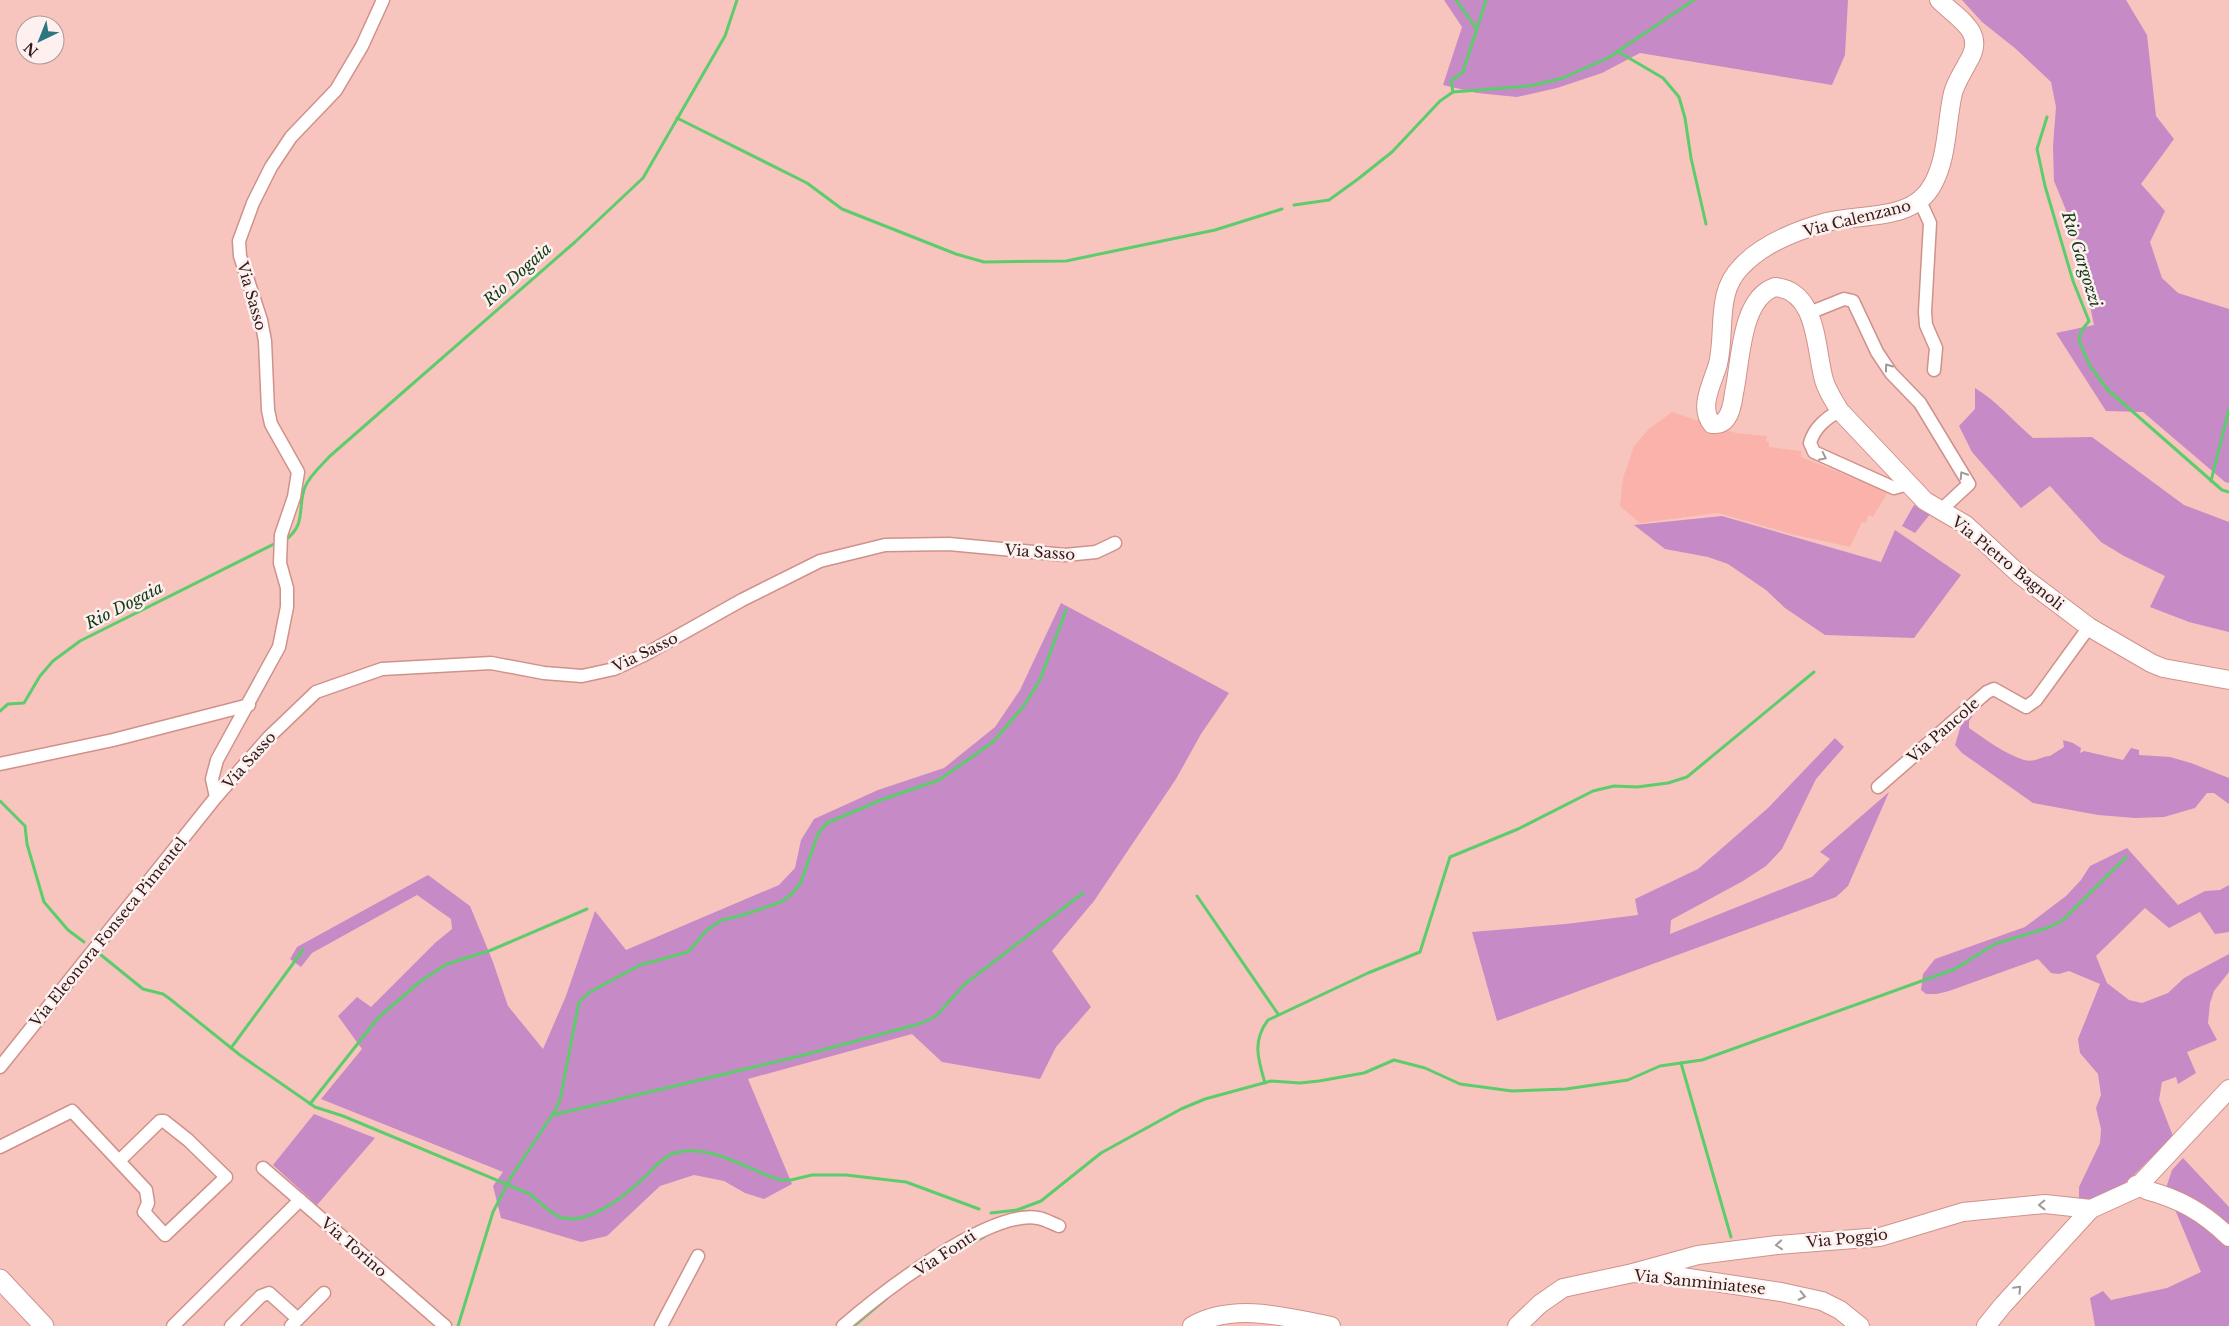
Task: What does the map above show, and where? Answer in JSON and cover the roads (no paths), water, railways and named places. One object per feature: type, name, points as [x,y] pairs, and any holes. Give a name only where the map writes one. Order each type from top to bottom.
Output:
[{"type":"main road","points":[[0,1279],[44,1326]]},
{"type":"street","name":"Via Sasso","points":[[216,797],[212,779],[217,760],[249,705],[279,647],[284,628],[287,588],[280,563],[281,535],[294,496],[298,472],[271,424],[268,410],[265,341],[261,320],[240,256],[239,241],[253,203],[271,167],[291,137],[336,90],[362,46],[383,0]]},
{"type":"street","name":"Via Calenzano","points":[[1809,313],[1791,292],[1783,287],[1775,286],[1760,295],[1749,316],[1731,407],[1727,418],[1720,424],[1712,424],[1707,418],[1705,408],[1720,356],[1723,301],[1729,284],[1739,268],[1751,257],[1798,232],[1829,222],[1904,209],[1920,201],[1934,183],[1945,149],[1954,89],[1976,48],[1976,39],[1972,31],[1939,0]]},
{"type":"street","points":[[1920,201],[1930,223],[1925,312],[1926,325],[1936,348],[1934,370]]},
{"type":"street","points":[[1840,411],[1819,426],[1810,443],[1814,452],[1894,488],[1908,484],[1840,411],[1825,382],[1813,323],[1809,313],[1844,299],[1853,301],[1877,352],[1891,373],[1920,403],[1969,484],[1941,510]]},
{"type":"street","name":"Via Pietro Bagnoli","points":[[1908,484],[1925,502],[1974,531],[2019,574],[2089,627],[2163,668],[2229,680]]},
{"type":"street","name":"Via Sasso","points":[[216,797],[268,737],[316,692],[382,670],[491,663],[544,673],[582,676],[614,669],[644,655],[742,600],[820,561],[885,545],[949,544],[1065,555],[1096,552],[1115,544]]},
{"type":"street","name":"Via Pancole","points":[[1878,787],[1987,692],[1994,689],[2003,692],[2026,707],[2036,700],[2089,627]]},
{"type":"street","points":[[0,764],[113,740],[249,705]]},
{"type":"street","name":"Via Eleonora Fonseca Pimentel","points":[[0,1067],[216,797]]},
{"type":"street","points":[[1986,1326],[2091,1209],[2140,1187],[2229,1088]]},
{"type":"street","points":[[0,1147],[72,1111],[146,1190],[148,1204],[144,1212],[165,1235],[226,1177],[188,1140],[164,1121],[160,1121],[119,1161]]},
{"type":"street","name":"Via Torino","points":[[263,1168],[437,1323]]},
{"type":"street","points":[[2140,1187],[2172,1197],[2202,1214],[2229,1237]]},
{"type":"street","points":[[173,1326],[300,1200]]},
{"type":"street","name":"Via Poggio","points":[[1633,1273],[1698,1255],[1777,1245],[1880,1237],[1963,1212],[2045,1204],[2091,1209]]},
{"type":"street","name":"Via Fonti","points":[[843,1326],[929,1261],[978,1231],[1023,1218],[1038,1218],[1059,1226]]},
{"type":"street","points":[[661,1326],[698,1256]]},
{"type":"street","name":"Via Sanminiatese","points":[[1517,1326],[1540,1304],[1563,1288],[1633,1273],[1682,1277],[1781,1292],[1822,1301],[1840,1310],[1860,1326]]},
{"type":"street","points":[[231,1326],[261,1296],[269,1293],[295,1322],[324,1293]]},
{"type":"street","points":[[1192,1326],[1212,1316],[1232,1313],[1279,1316],[1331,1326]]},
{"type":"waterway","name":"Rio Dogaia","points":[[285,540],[292,534],[299,522],[303,494],[307,483],[330,456],[575,242],[643,178],[725,36],[737,0]]},
{"type":"waterway","points":[[1456,0],[1476,28]]},
{"type":"waterway","points":[[1294,205],[1329,200],[1392,152],[1440,101],[1453,92],[1451,81],[1463,72],[1486,0]]},
{"type":"waterway","points":[[1453,92],[1530,86],[1563,78],[1608,58],[1694,0]]},
{"type":"waterway","points":[[1617,51],[1663,78],[1679,97],[1685,118],[1691,158],[1706,224]]},
{"type":"waterway","name":"Rio Gargozzi","points":[[2047,117],[2037,149],[2045,186],[2073,281],[2089,321],[2081,331],[2079,341],[2090,366],[2108,390],[2222,490],[2229,492]]},
{"type":"waterway","points":[[677,118],[807,183],[842,209],[956,254],[984,262],[1066,261],[1215,230],[1282,209]]},
{"type":"waterway","points":[[2211,481],[2229,409]]},
{"type":"waterway","name":"Rio Dogaia","points":[[0,711],[8,704],[24,703],[40,676],[53,661],[80,641],[278,542]]},
{"type":"waterway","points":[[458,1326],[493,1212],[511,1177],[560,1100],[579,1002],[590,992],[640,965],[688,952],[707,930],[722,920],[781,902],[793,893],[801,882],[818,834],[827,823],[881,800],[939,780],[993,742],[1023,707],[1040,680],[1066,610]]},
{"type":"waterway","points":[[1265,1083],[1260,1066],[1258,1043],[1268,1020],[1368,973],[1420,952],[1450,857],[1518,829],[1593,791],[1614,786],[1637,787],[1668,783],[1687,777],[1814,672]]},
{"type":"waterway","points":[[0,801],[25,826],[27,844],[44,902],[68,930],[84,942]]},
{"type":"waterway","points":[[991,1213],[1017,1210],[1041,1201],[1101,1153],[1181,1109],[1205,1099],[1271,1081],[1300,1083],[1319,1081],[1364,1073],[1394,1060],[1425,1068],[1460,1084],[1512,1091],[1566,1089],[1628,1080],[1660,1066],[1702,1060],[1955,969],[1995,944],[2047,928],[2062,921],[2126,857]]},
{"type":"waterway","points":[[553,1115],[800,1056],[919,1024],[935,1017],[965,984],[1083,893]]},
{"type":"waterway","points":[[1197,896],[1278,1014]]},
{"type":"waterway","points":[[310,1104],[378,1018],[421,981],[447,964],[489,951],[587,909]]},
{"type":"waterway","points":[[231,1048],[303,950]]},
{"type":"waterway","points":[[101,955],[143,989],[163,994],[240,1055],[315,1107],[343,1116],[530,1194],[548,1210],[560,1217],[571,1219],[595,1213],[618,1200],[665,1158],[674,1153],[692,1151],[717,1155],[780,1180],[791,1180],[812,1175],[846,1175],[906,1182],[979,1209]]},
{"type":"waterway","points":[[1681,1063],[1731,1237]]},
{"type":"waterway","points":[[959,1250],[984,1237]]},
{"type":"waterway","points":[[854,1326],[887,1298]]}]
